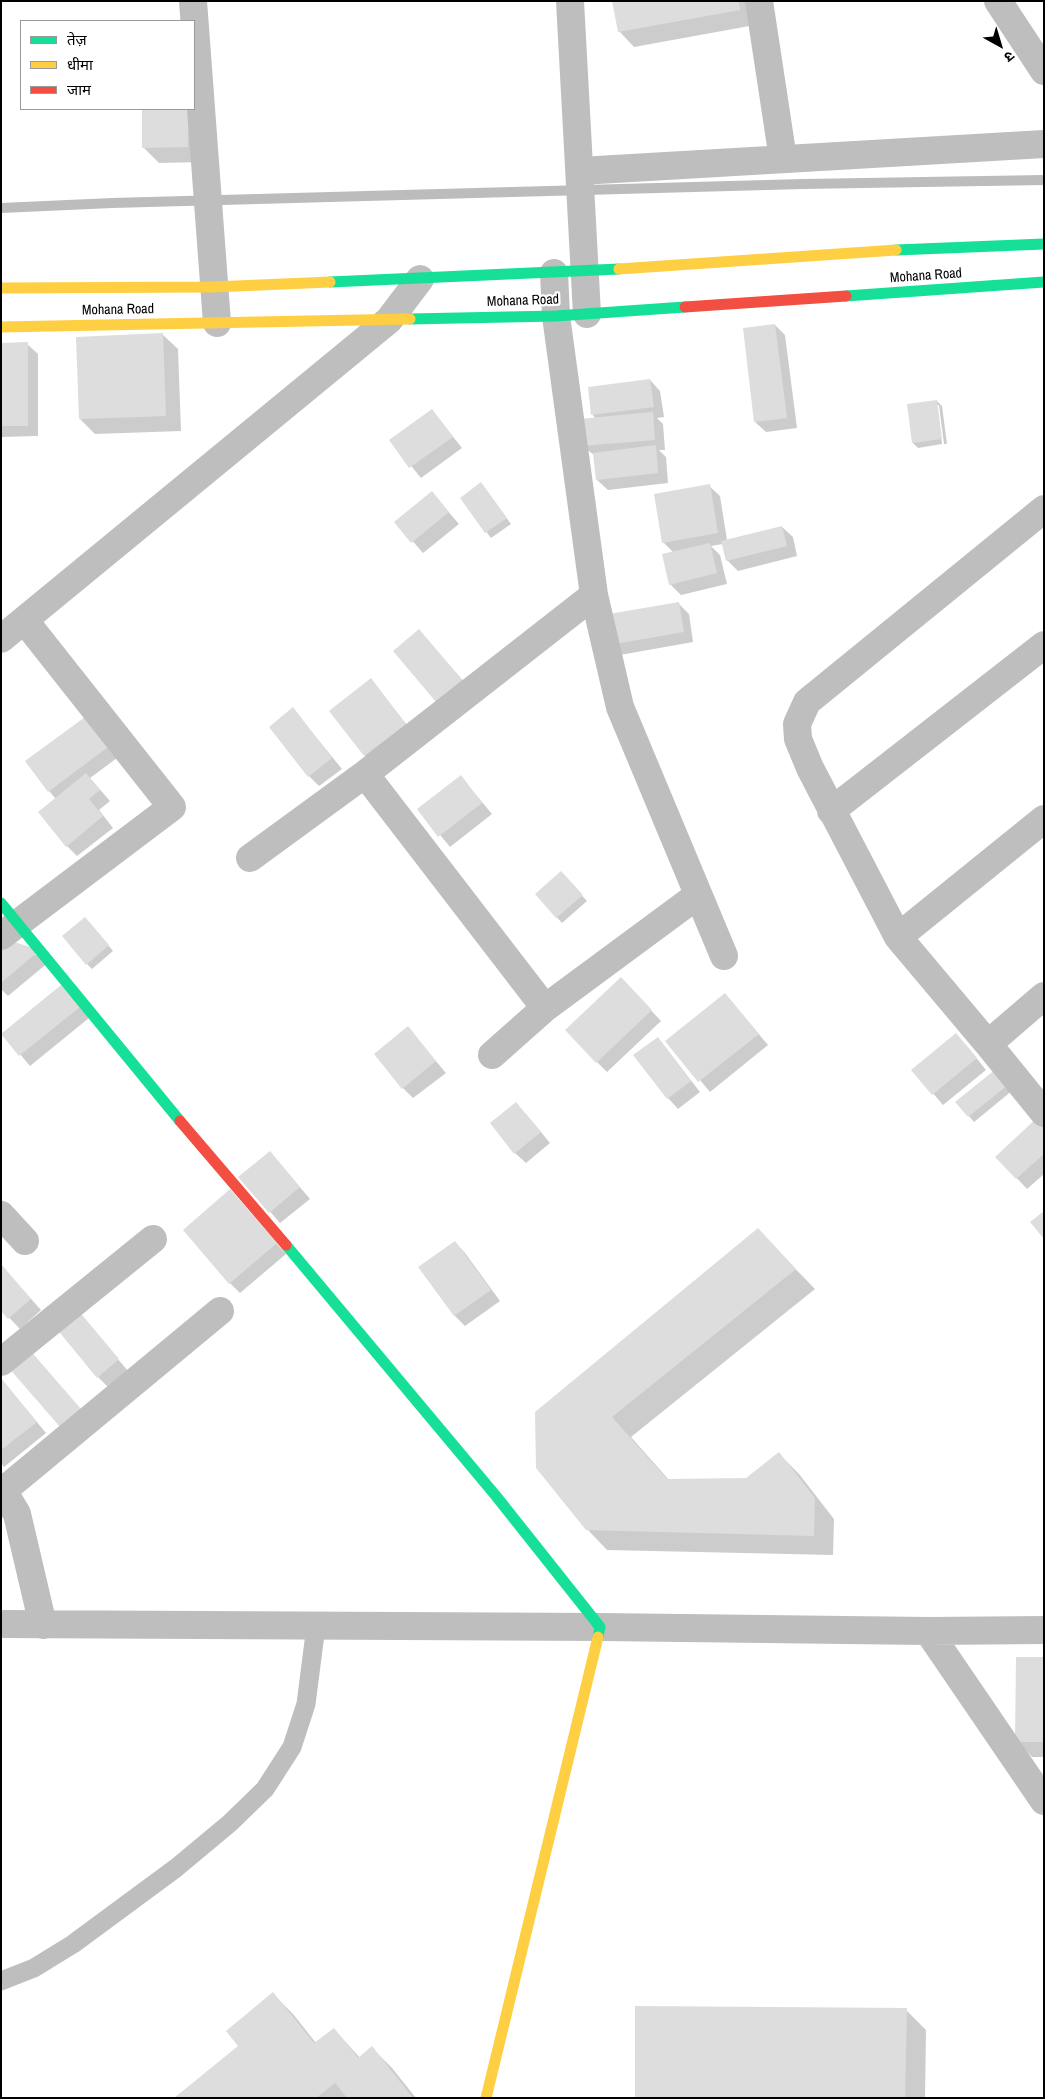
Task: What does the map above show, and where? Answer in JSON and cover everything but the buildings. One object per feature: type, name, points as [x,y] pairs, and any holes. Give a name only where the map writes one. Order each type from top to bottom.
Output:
[{"type":"street","points":[[193,1],[194,20]]},
{"type":"street","points":[[570,1],[587,314]]},
{"type":"street","points":[[759,1],[783,159]]},
{"type":"street","points":[[998,1],[1044,71]]},
{"type":"street","points":[[195,29],[216,323]]},
{"type":"street","points":[[580,178],[783,159],[1044,144]]},
{"type":"street","name":"Mohana Road","points":[[1,288],[213,287],[420,279],[554,273],[857,252],[1044,244]]},
{"type":"street","points":[[554,273],[556,316],[594,595],[620,707],[724,956]]},
{"type":"street","points":[[1,639],[389,320],[420,279]]},
{"type":"street","name":"Mohana Road","points":[[1,327],[556,316],[1044,282]]},
{"type":"street","points":[[1044,509],[807,702],[797,724],[798,739],[831,811],[898,937],[1044,1113]]},
{"type":"street","points":[[250,858],[365,774],[594,595]]},
{"type":"street","points":[[25,621],[172,807],[7,920],[292,1251],[496,1496],[600,1627]]},
{"type":"street","points":[[831,811],[1044,646]]},
{"type":"street","points":[[365,774],[545,1008]]},
{"type":"street","points":[[898,937],[1044,819]]},
{"type":"street","points":[[492,1055],[545,1008],[698,895]]},
{"type":"street","points":[[988,1044],[1044,996]]},
{"type":"street","points":[[1,1215],[25,1241]]},
{"type":"street","points":[[1,1362],[153,1240]]},
{"type":"street","points":[[43,1625],[17,1514],[3,1488],[220,1310]]},
{"type":"street","points":[[1,1624],[600,1627],[928,1631],[1044,1630]]},
{"type":"street","points":[[486,2098],[600,1627]]},
{"type":"street","points":[[928,1631],[1044,1801]]},
{"type":"lane","points":[[1,1981],[34,1968],[73,1944],[176,1868],[230,1823],[265,1789],[292,1747],[306,1704],[316,1626]]},
{"type":"waterway","points":[[1,208],[112,203],[803,184],[1044,180]]},
{"type":"traffic: fast","points":[[896,250],[1044,244]]},
{"type":"traffic: fast","points":[[330,282],[619,269]]},
{"type":"traffic: fast","points":[[846,296],[1044,282]]},
{"type":"traffic: fast","points":[[410,319],[556,316],[685,307]]},
{"type":"traffic: fast","points":[[1,903],[180,1121]]},
{"type":"traffic: fast","points":[[286,1245],[496,1496],[600,1627],[598,1637]]},
{"type":"traffic: slow","points":[[619,269],[896,250]]},
{"type":"traffic: slow","points":[[1,288],[213,287],[330,282]]},
{"type":"traffic: slow","points":[[1,327],[410,319]]},
{"type":"traffic: slow","points":[[486,2098],[598,1637]]},
{"type":"traffic: jam","points":[[685,307],[846,296]]},
{"type":"traffic: jam","points":[[180,1121],[286,1245]]}]
